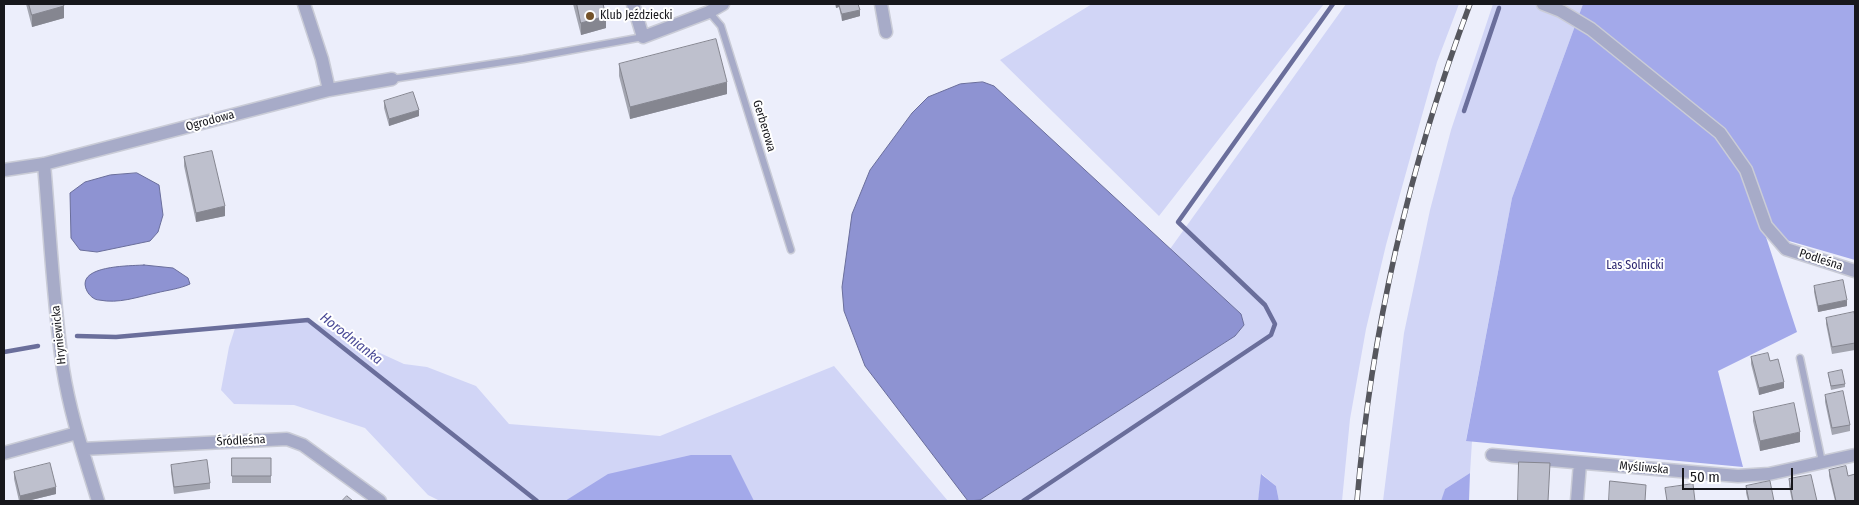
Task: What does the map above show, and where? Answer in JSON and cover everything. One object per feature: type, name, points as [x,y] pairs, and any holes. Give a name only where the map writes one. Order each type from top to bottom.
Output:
[{"type":"street","points":[[304,4],[322,59],[329,90]]},
{"type":"street","points":[[633,4],[643,37],[709,12],[723,4]]},
{"type":"street","points":[[881,4],[886,32]]},
{"type":"street","name":"Podleśna","points":[[1544,4],[1561,11],[1590,29],[1720,133],[1746,170],[1766,226],[1786,249],[1855,271]]},
{"type":"street","name":"Ogrodowa","points":[[4,170],[44,164],[329,90],[392,79]]},
{"type":"street","name":"Hryniewicka","points":[[44,164],[63,370],[77,433],[98,501]]},
{"type":"street","points":[[4,453],[77,433]]},
{"type":"street","name":"Śródleśna","points":[[82,449],[286,439],[303,445],[380,501]]},
{"type":"street","name":"Myśliwska","points":[[1492,454],[1738,476],[1769,474],[1855,455]]},
{"type":"street","points":[[1577,501],[1580,463]]},
{"type":"lane","name":"Gerberowa","points":[[709,12],[721,26],[791,250]]},
{"type":"lane","points":[[392,79],[523,59],[643,37]]},
{"type":"lane","points":[[1800,358],[1822,462]]},
{"type":"shaded area","points":[[1092,4],[1324,4],[1159,216],[1000,60]]},
{"type":"shaded area","points":[[1346,4],[1459,4],[1437,62],[1386,245],[1366,329],[1350,419],[1342,501],[1279,501],[1276,486],[1262,474],[1258,501],[979,501],[1235,336],[1244,325],[1241,314],[1170,249]]},
{"type":"shaded area","points":[[1493,4],[1583,4],[1512,198],[1466,440],[1472,441],[1470,473],[1445,489],[1442,501],[1383,501],[1404,333],[1430,210],[1451,130]]},
{"type":"shaded area","points":[[983,82],[994,86],[1241,314],[1244,325],[1235,336],[980,500],[968,501],[865,366],[844,311],[842,287],[852,214],[870,170],[912,113],[928,97],[960,84]]},
{"type":"shaded area","points":[[137,173],[159,185],[163,215],[158,232],[150,241],[97,252],[80,250],[71,238],[70,193],[85,182],[110,175]]},
{"type":"shaded area","points":[[144,265],[173,268],[188,278],[190,284],[121,301],[95,299],[87,291],[85,282],[88,276],[96,272],[116,267]]},
{"type":"shaded area","points":[[308,320],[404,364],[427,367],[476,386],[509,424],[660,436],[834,366],[948,501],[440,501],[428,495],[365,428],[294,405],[234,404],[221,390],[229,347],[236,325]]},
{"type":"green space","name":"Las Solnicki","points":[[1583,4],[1855,4],[1855,260],[1765,234],[1797,332],[1718,371],[1743,467],[1466,441],[1512,198]]},
{"type":"green space","points":[[691,455],[731,455],[754,501],[565,501],[608,474]]},
{"type":"green space","points":[[1470,473],[1469,501],[1441,501],[1445,489]]},
{"type":"green space","points":[[1261,474],[1276,486],[1279,501],[1258,501]]},
{"type":"building","points":[[29,4],[63,4],[64,6],[32,15]]},
{"type":"building","points":[[577,4],[603,4],[606,16],[581,23]]},
{"type":"building","points":[[839,4],[858,4],[860,10],[842,14]]},
{"type":"building","points":[[716,39],[727,82],[630,107],[619,64]]},
{"type":"building","points":[[413,92],[419,110],[389,119],[384,101]]},
{"type":"building","points":[[212,151],[225,206],[196,213],[184,157]]},
{"type":"building","points":[[1843,280],[1847,300],[1818,306],[1814,286]]},
{"type":"building","points":[[1854,312],[1855,343],[1832,347],[1826,318]]},
{"type":"building","points":[[1768,353],[1770,361],[1778,359],[1784,382],[1759,388],[1751,357]]},
{"type":"building","points":[[1842,370],[1845,384],[1831,386],[1828,373]]},
{"type":"building","points":[[1843,391],[1850,425],[1832,428],[1825,395]]},
{"type":"building","points":[[1794,403],[1800,432],[1760,441],[1753,412]]},
{"type":"building","points":[[232,458],[271,458],[271,476],[232,476]]},
{"type":"building","points":[[207,460],[210,483],[174,487],[171,465]]},
{"type":"building","points":[[1519,462],[1550,463],[1548,501],[1518,501]]},
{"type":"building","points":[[50,463],[56,487],[20,496],[14,472]]},
{"type":"building","points":[[1846,466],[1848,476],[1855,474],[1855,501],[1836,501],[1829,470]]},
{"type":"building","points":[[1811,475],[1817,501],[1793,501],[1789,479]]},
{"type":"building","points":[[1610,481],[1646,485],[1645,501],[1609,501]]},
{"type":"building","points":[[1770,481],[1774,501],[1749,501],[1746,486]]},
{"type":"building","points":[[1693,484],[1695,501],[1667,501],[1665,488]]},
{"type":"building","points":[[347,496],[353,501],[342,501]]},
{"type":"waterway","points":[[1023,501],[1271,335],[1275,324],[1265,305],[1178,222],[1333,4]]},
{"type":"waterway","points":[[1464,111],[1499,8]]},
{"type":"waterway","name":"Horodnianka","points":[[77,336],[116,337],[308,320],[537,501]]},
{"type":"waterway","name":"Horodnianka","points":[[4,352],[38,346]]},
{"type":"railway","points":[[1357,501],[1372,374],[1396,249],[1429,125],[1448,64],[1470,4]]},
{"type":"place","name":"Klub Jeździecki","points":[[590,16]]}]
